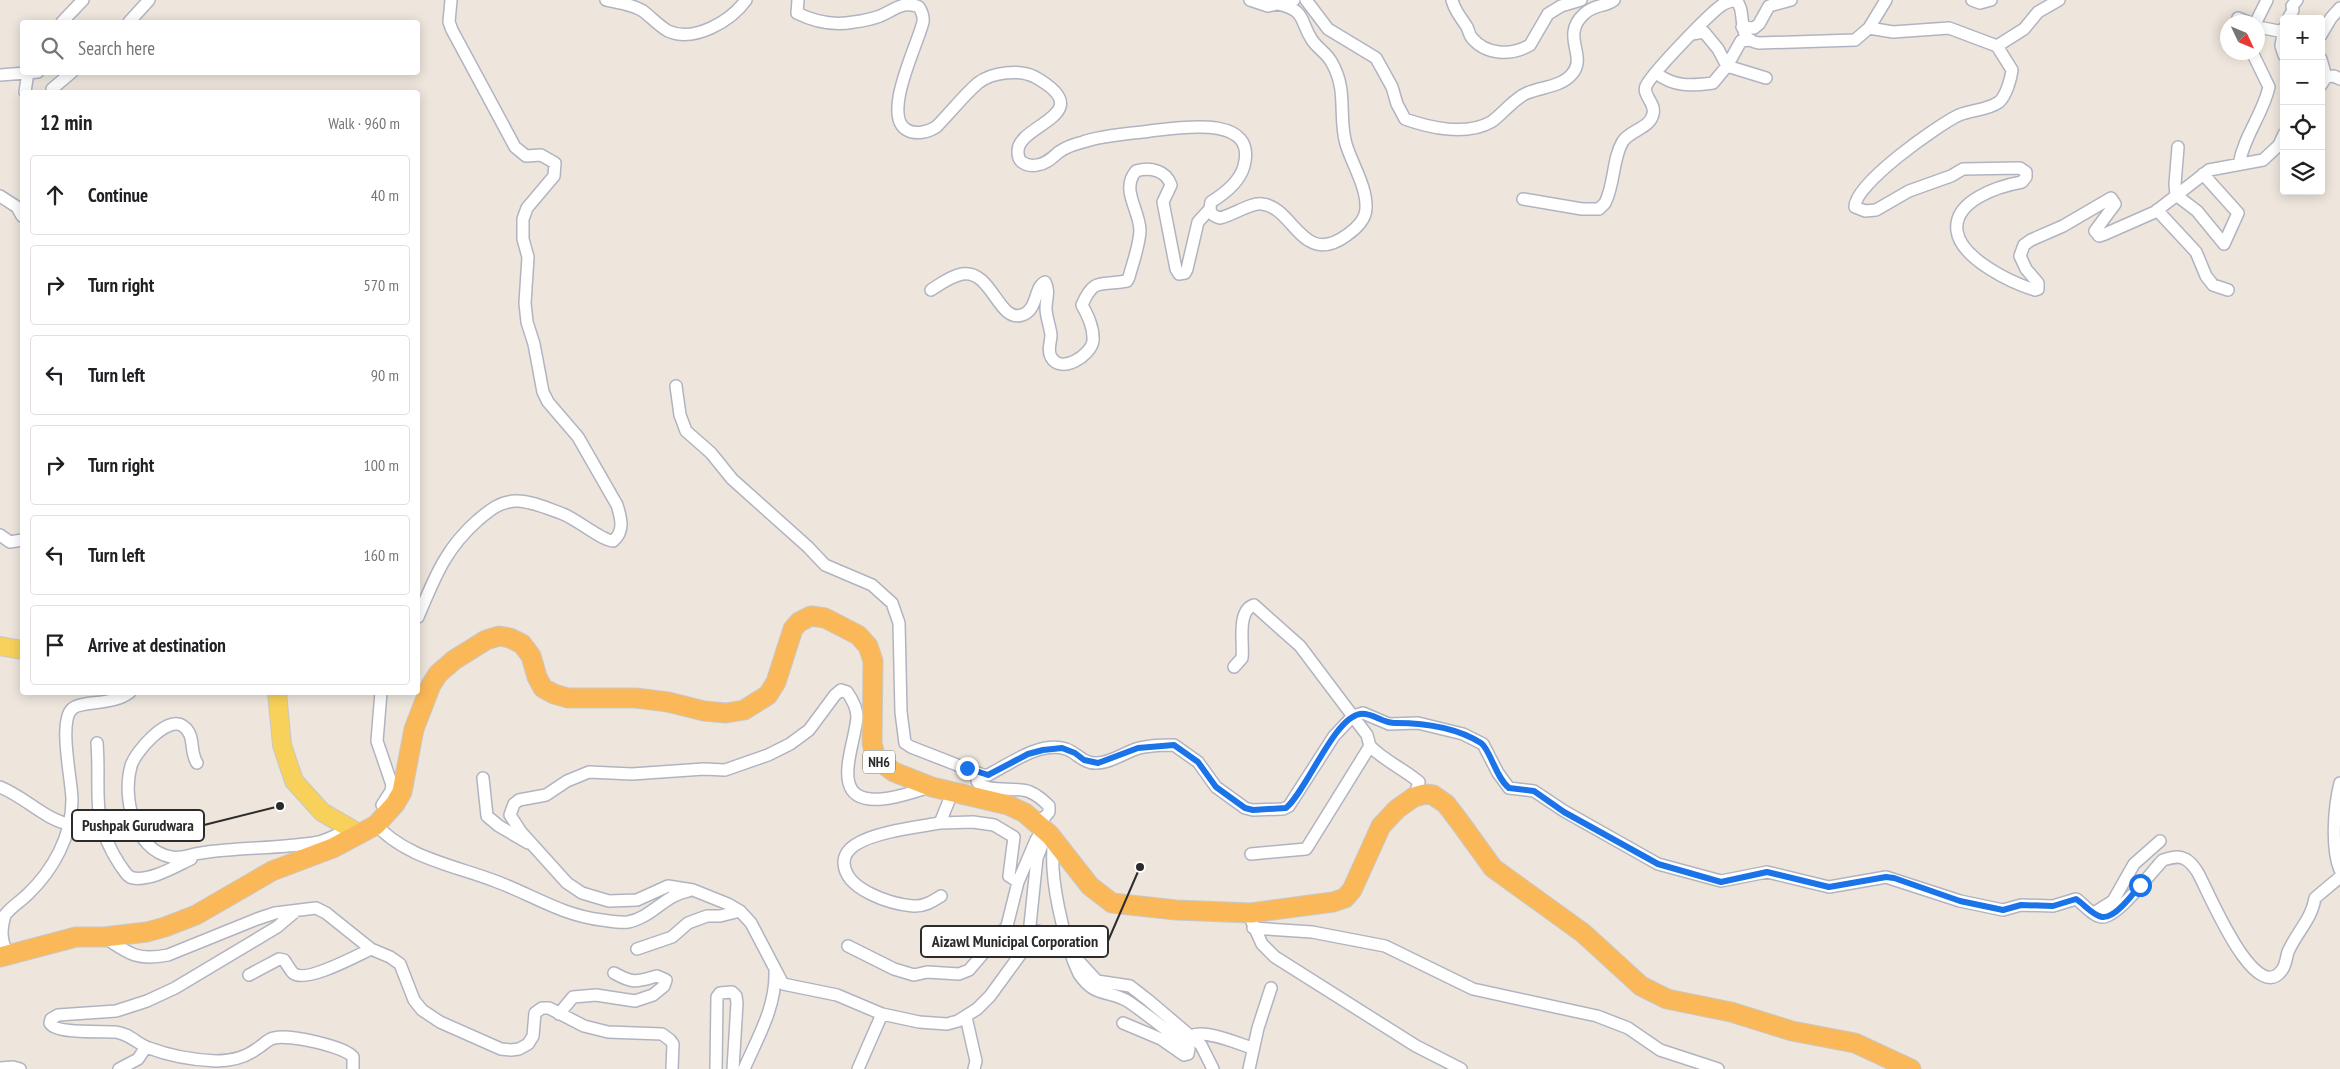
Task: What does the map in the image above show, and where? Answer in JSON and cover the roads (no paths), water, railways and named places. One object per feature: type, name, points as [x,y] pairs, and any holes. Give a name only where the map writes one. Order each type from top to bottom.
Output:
[{"type":"highway","name":"NH6","points":[[4,956],[76,937],[104,937],[147,932],[196,915],[272,871],[315,856],[355,831],[376,825],[395,804],[402,792],[414,729],[430,685],[438,674],[454,660],[473,647],[499,636],[510,638],[522,644],[531,656],[537,677],[543,688],[554,694],[568,698],[636,698],[668,702],[704,711],[726,713],[744,710],[768,696],[776,682],[792,628],[798,622],[811,616],[825,618],[858,635],[868,646],[872,661],[872,743],[876,759],[894,772],[932,787],[1008,805],[1025,813],[1045,831],[1090,886],[1112,903],[1252,921],[1345,898],[1358,879],[1381,826],[1397,809],[1414,797]]},
{"type":"highway","points":[[1414,797],[1424,794],[1433,795],[1446,804],[1493,868],[1583,934],[1641,986],[1667,999],[1731,1012],[1792,1031],[1855,1043],[1911,1069]]},
{"type":"main road","points":[[0,646],[20,650]]},
{"type":"main road","points":[[277,695],[282,745],[294,780],[322,812],[355,831]]},
{"type":"street","points":[[64,20],[83,0]]},
{"type":"street","points":[[131,20],[149,0]]},
{"type":"street","points":[[420,612],[446,556],[456,541],[493,507],[504,502],[518,501],[564,515],[587,526],[606,540],[613,541],[621,530],[621,517],[617,505],[578,437],[548,402],[543,392],[534,344],[527,322],[525,303],[528,257],[523,239],[522,219],[527,208],[554,176],[555,163],[541,155],[526,156],[515,147],[452,30],[449,22],[451,0]]},
{"type":"street","points":[[606,0],[641,10],[668,31],[681,33],[715,27],[730,18],[746,0]]},
{"type":"street","points":[[798,0],[797,13],[830,24],[868,19],[904,4],[913,3],[919,7],[923,20],[902,81],[898,105],[899,123],[902,128],[910,132],[929,131],[936,126],[984,79],[1022,72],[1047,84],[1059,96],[1061,103],[1057,112],[1048,122],[1026,136],[1018,145],[1017,154],[1021,161],[1028,165],[1037,166],[1050,161],[1069,146],[1086,141],[1140,132],[1208,125],[1229,132],[1241,142],[1246,156],[1243,168],[1225,193],[1211,202],[1209,210],[1198,222],[1185,273],[1180,274],[1176,269],[1162,202],[1171,185],[1169,180],[1155,170],[1136,171],[1129,184],[1132,204],[1138,217],[1139,243],[1129,277],[1126,281],[1097,284],[1089,289],[1082,305],[1091,323],[1093,343],[1090,350],[1083,356],[1066,364],[1055,362],[1049,348],[1051,334],[1046,308],[1049,291],[1044,282],[1034,306],[1027,313],[1018,316],[1009,314],[984,282],[970,274],[954,276],[931,290]]},
{"type":"street","points":[[1250,0],[1260,4],[1278,4],[1294,0]]},
{"type":"street","points":[[1306,0],[1328,29],[1376,58],[1392,87],[1403,117],[1419,124],[1472,129],[1491,122],[1525,94],[1556,84],[1573,73],[1576,64],[1576,49],[1572,33],[1575,24],[1593,6],[1608,4],[1614,0]]},
{"type":"street","points":[[1452,0],[1456,14],[1467,26],[1471,37],[1490,50],[1502,52],[1526,47],[1532,42],[1542,20],[1548,14],[1561,6],[1581,0]]},
{"type":"street","points":[[1523,198],[1588,209],[1599,209],[1606,204],[1620,147],[1630,134],[1646,125],[1654,114],[1653,106],[1645,91],[1646,86],[1692,34],[1723,4],[1737,0],[1741,10],[1742,27],[1746,37],[1759,43],[1848,42],[1855,40],[1869,28],[1886,0]]},
{"type":"street","points":[[1742,27],[1754,28],[1759,24],[1769,6],[1791,0]]},
{"type":"street","points":[[1972,0],[1980,3],[1991,0]]},
{"type":"street","points":[[2001,50],[2024,29],[2038,12],[2059,0]]},
{"type":"street","points":[[2260,15],[2267,0]]},
{"type":"street","points":[[2290,15],[2293,10],[2292,6],[2297,0]]},
{"type":"street","points":[[1209,210],[1215,217],[1220,218],[1232,216],[1248,206],[1264,204],[1281,214],[1306,240],[1320,244],[1334,243],[1348,235],[1361,222],[1365,214],[1365,196],[1344,133],[1343,96],[1333,64],[1311,39],[1300,14],[1292,8],[1278,4]]},
{"type":"street","points":[[2325,27],[2330,18],[2340,8]]},
{"type":"street","points":[[1869,28],[1893,32],[1949,28],[2001,50],[2012,70],[2002,98],[1998,103],[1960,115],[1932,129],[1918,143],[1888,165],[1857,196],[1855,207],[1865,211],[1876,210],[1909,191],[1951,176],[1963,169],[2020,168],[2026,172],[2026,177],[2022,182],[1986,192],[1972,202],[1959,219],[1957,231],[1960,241],[1988,269],[2002,278],[2035,290],[2038,289],[2038,282],[2026,269],[2020,256],[2024,246],[2031,240],[2063,226],[2111,198],[2115,204],[2095,228],[2095,234],[2099,236],[2157,210],[2209,170],[2239,164],[2258,163],[2280,143]]},
{"type":"street","points":[[2265,28],[2280,31]]},
{"type":"street","points":[[1692,34],[1704,32],[1718,48],[1727,66],[1766,78]]},
{"type":"street","points":[[1656,73],[1676,84],[1695,86],[1713,83],[1727,66],[1741,42],[1750,40]]},
{"type":"street","points":[[2239,164],[2242,149],[2260,112],[2269,87],[2256,60]]},
{"type":"street","points":[[0,75],[20,74]]},
{"type":"street","points":[[26,90],[30,75]]},
{"type":"street","points":[[44,75],[52,90]]},
{"type":"street","points":[[54,90],[69,75]]},
{"type":"street","points":[[2325,80],[2334,76],[2340,79]]},
{"type":"street","points":[[2176,195],[2175,172],[2178,147]]},
{"type":"street","points":[[2176,195],[2197,211],[2224,244],[2238,213],[2203,174]]},
{"type":"street","points":[[0,196],[12,203],[20,213]]},
{"type":"street","points":[[0,200],[12,203]]},
{"type":"street","points":[[2157,210],[2196,252],[2206,276],[2213,285],[2228,290]]},
{"type":"street","points":[[676,386],[680,415],[686,431],[711,453],[732,479],[808,547],[825,565],[872,585],[892,603],[899,623],[901,712],[905,743],[918,750],[983,775],[988,775],[1028,754],[1043,750],[1062,748],[1075,753],[1084,760],[1098,763],[1138,748],[1174,745],[1198,762],[1216,787],[1245,808],[1253,810],[1286,808],[1334,736],[1353,716],[1363,713],[1389,724],[1418,723],[1463,734],[1483,744],[1498,773],[1509,788],[1534,791],[1564,812],[1658,864],[1721,882],[1767,872],[1829,887],[1886,877],[1982,907],[2003,910],[2021,905],[2053,906],[2076,899],[2102,917],[2118,910],[2164,860],[2173,856],[2184,858],[2198,873],[2220,919],[2242,955],[2259,975],[2269,977],[2278,975],[2284,969],[2287,954],[2313,908],[2315,898],[2340,877]]},
{"type":"street","points":[[0,535],[10,542],[20,540]]},
{"type":"street","points":[[1234,666],[1242,658],[1241,630],[1246,612],[1249,607],[1254,605],[1300,646],[1367,735],[1370,746],[1375,752],[1405,769],[1420,782],[1414,797]]},
{"type":"street","points":[[932,787],[883,799],[864,799],[852,790],[847,774],[857,716],[851,697],[847,692],[841,690],[834,694],[809,730],[800,738],[768,755],[726,770],[704,769],[632,774],[589,772],[567,781],[546,795],[519,800],[510,809],[512,819],[567,883],[582,893],[609,901],[637,900],[668,886],[692,890],[728,904],[740,911],[751,923],[780,981],[786,986],[837,995],[882,1014],[919,1022],[947,1024],[966,1017],[990,996],[1028,944],[1036,858],[1042,845],[1045,831]]},
{"type":"street","points":[[4,956],[2,924],[5,915],[48,872],[60,851],[68,824],[72,800],[66,746],[69,713],[76,707],[109,702],[126,695]]},
{"type":"street","points":[[380,695],[377,742],[392,785],[388,798],[372,818],[376,825],[403,845],[435,862],[496,881],[560,911],[589,919],[629,922],[644,916],[678,893],[692,890]]},
{"type":"street","points":[[197,763],[193,756],[192,740],[188,731],[182,725],[172,723],[165,726],[138,751],[128,778],[129,797],[138,830],[143,838],[157,850],[175,858],[201,852],[320,841],[355,831]]},
{"type":"street","points":[[97,743],[98,816],[112,852],[128,876],[132,878],[151,875],[183,863],[201,852]]},
{"type":"street","points":[[1251,854],[1306,849],[1370,746]]},
{"type":"street","points":[[983,775],[977,781],[984,787],[1020,789],[1030,792],[1043,800],[1048,806],[1049,812],[1044,818],[1045,831],[1053,859],[1059,911],[1075,966],[1084,982],[1100,993],[1127,1000],[1185,1044],[1189,1049],[1188,1054],[1184,1055],[1161,1039],[1122,1023]]},
{"type":"street","points":[[482,778],[486,813],[489,818],[540,850]]},
{"type":"street","points":[[2340,783],[2337,796],[2334,844],[2340,870]]},
{"type":"street","points":[[0,787],[25,800],[48,817],[68,824]]},
{"type":"street","points":[[940,823],[952,793]]},
{"type":"street","points":[[941,896],[930,903],[913,906],[866,892],[848,878],[844,861],[846,853],[862,840],[912,827],[940,823],[974,822],[994,825],[1014,838],[1009,876],[1018,882]]},
{"type":"street","points":[[848,946],[894,970],[914,975],[927,972],[944,974],[964,973],[976,963],[1007,926],[1018,882],[1036,840],[1045,831]]},
{"type":"street","points":[[2094,913],[2113,902],[2134,864],[2160,841]]},
{"type":"street","points":[[104,937],[134,956],[144,958],[157,957],[185,949],[275,913],[316,908],[326,913],[371,949],[390,957],[400,964],[414,1000],[422,1010],[440,1022],[501,1049],[520,1049],[528,1044],[532,1036],[537,1010],[549,1008],[584,1026],[608,1032],[662,1034],[673,1044],[672,1069]]},
{"type":"street","points":[[296,911],[272,930],[175,988],[116,1012],[58,1015],[50,1021],[52,1027],[69,1030],[118,1032],[134,1038],[146,1048],[196,1060],[228,1061],[240,1058],[272,1038],[284,1036],[342,1048],[353,1057],[353,1069]]},
{"type":"street","points":[[637,949],[672,937],[688,923],[707,916],[720,916],[740,911]]},
{"type":"street","points":[[1252,921],[1262,944],[1275,957],[1416,1046],[1455,1068]]},
{"type":"street","points":[[1252,921],[1385,946],[1468,987],[1597,1016],[1628,1028],[1660,1050],[1718,1069]]},
{"type":"street","points":[[1028,929],[1066,937]]},
{"type":"street","points":[[249,975],[279,959],[284,960],[293,974],[315,974],[371,949]]},
{"type":"street","points":[[1071,952],[1097,981],[1130,986],[1191,1036],[1201,1045],[1213,1069]]},
{"type":"street","points":[[744,1069],[771,1009],[774,993],[774,970]]},
{"type":"street","points":[[559,1014],[573,996],[596,995],[635,1001],[653,995],[664,986],[666,980],[657,976],[630,982],[614,973]]},
{"type":"street","points":[[1249,1069],[1252,1048],[1271,988]]},
{"type":"street","points":[[716,1069],[716,997],[720,993],[732,992],[736,996],[737,1003],[733,1069]]},
{"type":"street","points":[[858,1069],[882,1014]]},
{"type":"street","points":[[966,1017],[976,1061],[974,1069]]},
{"type":"street","points":[[1191,1036],[1197,1033],[1212,1035],[1252,1048]]},
{"type":"street","points":[[118,1069],[138,1060],[146,1048]]},
{"type":"street","points":[[0,1068],[13,1067],[20,1069]]},
{"type":"place","name":"Pushpak Gurudwara","points":[[280,806]]},
{"type":"place","name":"Aizawl Municipal Corporation","points":[[1140,867]]}]
